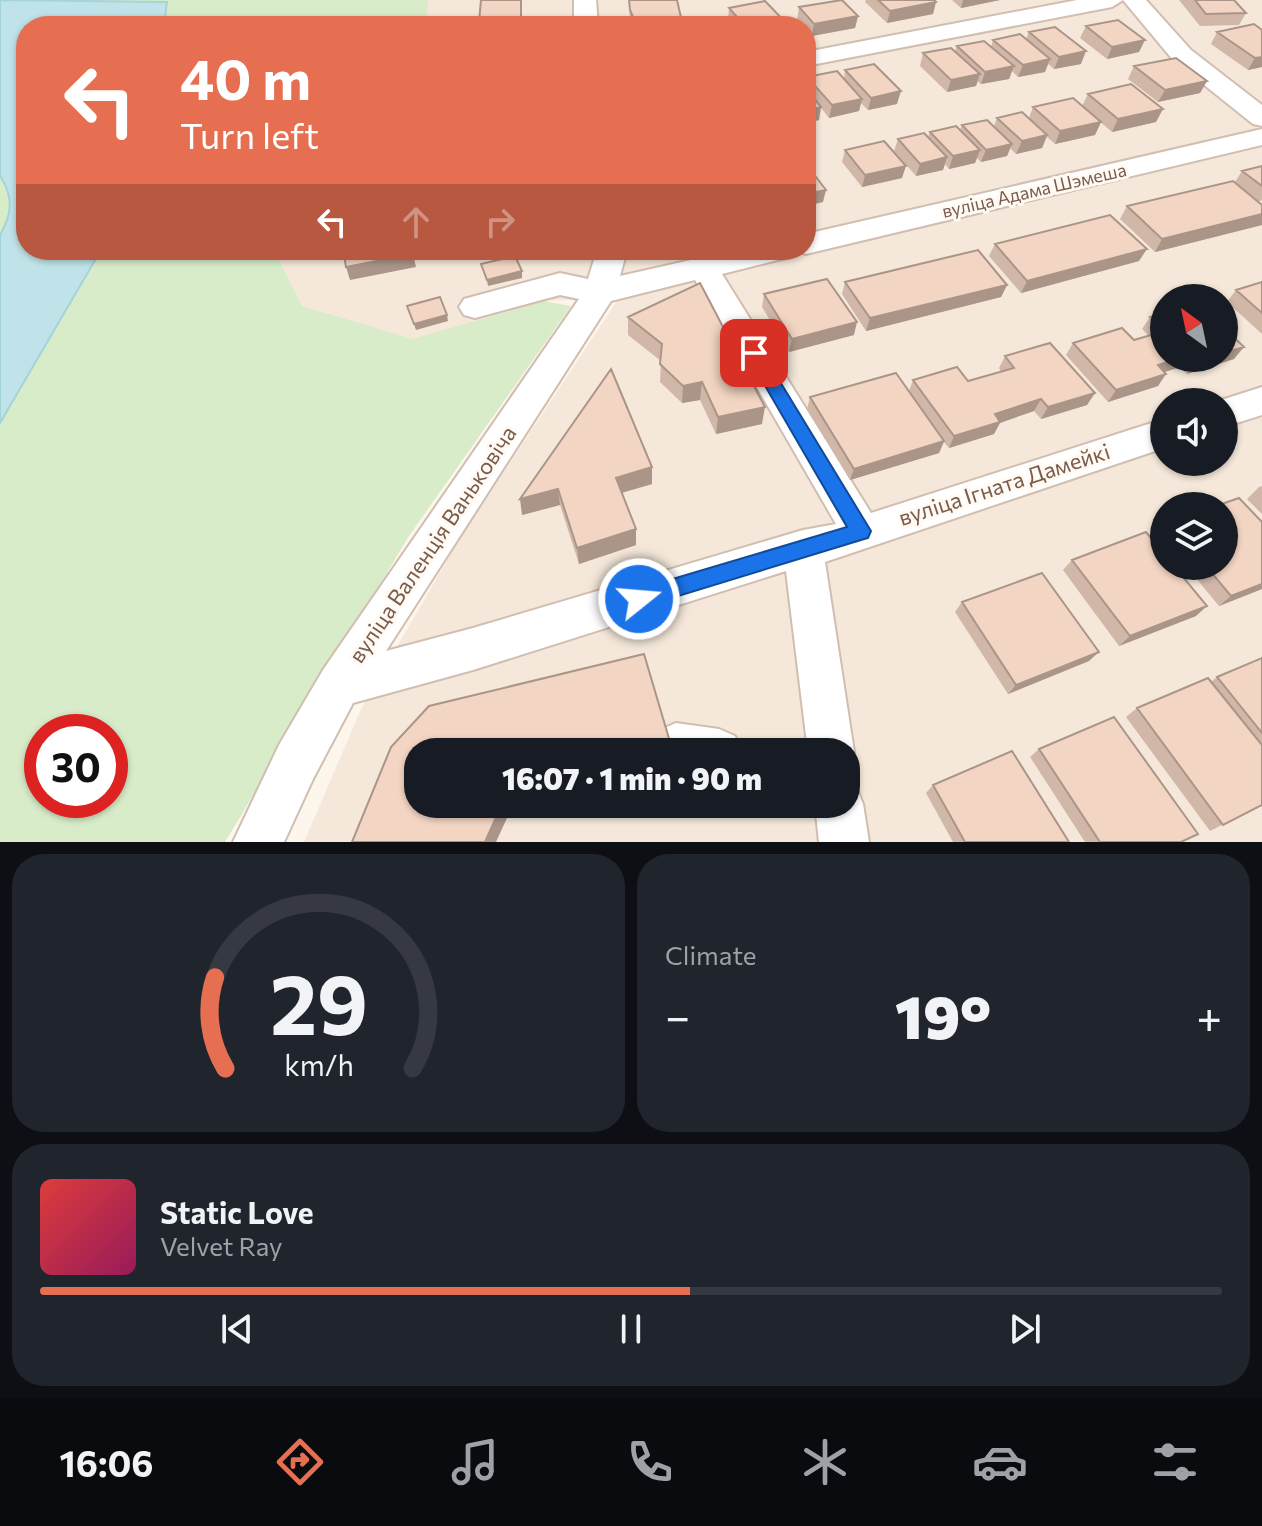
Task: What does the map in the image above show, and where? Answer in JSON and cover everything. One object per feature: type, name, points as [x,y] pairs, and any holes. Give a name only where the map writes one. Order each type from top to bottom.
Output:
[{"type":"street","points":[[816,57],[1112,0]]},
{"type":"street","points":[[1134,0],[1182,55],[1262,118]]},
{"type":"street","name":"вуліца Адама Шэмеша","points":[[816,242],[1262,137]]},
{"type":"street","name":"вуліца Валенція Ваньковіча","points":[[258,842],[296,762],[339,685],[600,292],[609,260]]},
{"type":"street","points":[[475,307],[560,284],[600,292],[737,260]]},
{"type":"street","points":[[703,268],[861,531]]},
{"type":"street","points":[[1238,409],[1262,401]]},
{"type":"street","name":"вуліца Ігната Дамейкі","points":[[339,685],[473,649],[803,548],[829,544],[1150,438]]},
{"type":"street","points":[[803,548],[829,738]]},
{"type":"street","points":[[841,818],[844,842]]},
{"type":"shaded area","points":[[428,0],[1262,0],[1262,842],[304,842],[362,707],[460,538],[619,298],[544,301],[413,340],[302,307],[279,260],[816,260],[816,16],[427,16]]},
{"type":"green space","points":[[0,0],[428,0],[427,16],[16,16],[16,260],[279,260],[302,306],[413,339],[544,301],[571,306],[409,536],[225,842],[0,842]]},
{"type":"water","points":[[0,0],[167,2],[165,16],[16,16],[16,260],[95,260],[0,423],[0,235],[10,206],[8,191],[0,176]]},
{"type":"building","points":[[481,0],[521,0],[521,16],[480,16]]},
{"type":"building","points":[[629,0],[677,0],[681,16],[633,16]]},
{"type":"building","points":[[842,0],[858,16],[816,24],[816,16],[807,16],[799,7]]},
{"type":"building","points":[[878,0],[934,0],[936,2],[890,11]]},
{"type":"building","points":[[1195,0],[1234,0],[1246,13],[1206,14]]},
{"type":"building","points":[[765,1],[779,16],[736,16],[729,8]]},
{"type":"building","points":[[1118,20],[1145,40],[1112,47],[1086,26]]},
{"type":"building","points":[[1254,24],[1262,30],[1262,57],[1255,58],[1217,32]]},
{"type":"building","points":[[1055,27],[1086,51],[1059,57],[1029,32]]},
{"type":"building","points":[[1020,34],[1050,59],[1023,65],[993,40]]},
{"type":"building","points":[[984,41],[1014,66],[985,72],[957,46]]},
{"type":"building","points":[[951,48],[980,74],[951,80],[923,53]]},
{"type":"building","points":[[1176,58],[1207,81],[1165,90],[1134,66]]},
{"type":"building","points":[[874,64],[901,91],[871,98],[845,70]]},
{"type":"building","points":[[837,71],[862,99],[832,105],[816,87],[816,75]]},
{"type":"building","points":[[1131,84],[1163,109],[1118,119],[1088,94]]},
{"type":"building","points":[[1073,98],[1101,122],[1060,131],[1033,107]]},
{"type":"building","points":[[1022,112],[1047,135],[1022,141],[997,118]]},
{"type":"building","points":[[987,120],[1012,144],[986,150],[962,125]]},
{"type":"building","points":[[956,126],[980,150],[953,156],[930,132]]},
{"type":"building","points":[[924,133],[947,157],[920,164],[898,139]]},
{"type":"building","points":[[884,141],[906,166],[865,175],[845,150]]},
{"type":"building","points":[[1262,166],[1262,186],[1242,171]]},
{"type":"building","points":[[816,177],[826,190],[816,192]]},
{"type":"building","points":[[1233,181],[1262,205],[1262,214],[1162,239],[1127,206]]},
{"type":"building","points":[[1110,215],[1147,249],[1027,281],[995,244]]},
{"type":"building","points":[[978,250],[1007,285],[870,318],[845,282]]},
{"type":"building","points":[[345,260],[382,260],[346,267]]},
{"type":"building","points":[[517,260],[522,271],[487,280],[481,264]]},
{"type":"building","points":[[827,279],[857,322],[792,339],[764,294]]},
{"type":"building","points":[[1262,282],[1262,313],[1238,292]]},
{"type":"building","points":[[700,283],[765,407],[718,417],[702,382],[683,386],[660,364],[662,344],[628,317]]},
{"type":"building","points":[[440,297],[447,315],[414,324],[407,306]]},
{"type":"building","points":[[1122,328],[1134,340],[1150,335],[1150,372],[1166,374],[1116,390],[1073,343]]},
{"type":"building","points":[[1050,343],[1095,393],[1048,407],[1041,399],[995,414],[1000,422],[954,436],[913,380],[957,367],[968,381],[1014,368],[1005,356]]},
{"type":"building","points":[[611,369],[652,467],[616,478],[636,529],[577,548],[558,489],[520,499]]},
{"type":"building","points":[[896,373],[944,441],[854,469],[810,397]]},
{"type":"building","points":[[1238,498],[1262,522],[1262,584],[1231,596],[1218,580],[1238,580]]},
{"type":"building","points":[[1146,532],[1150,537],[1150,580],[1186,580],[1207,606],[1130,636],[1072,560]]},
{"type":"building","points":[[1042,573],[1099,652],[1016,685],[962,602]]},
{"type":"building","points":[[644,654],[669,738],[404,738],[404,818],[496,818],[485,842],[352,842],[391,747],[429,706]]},
{"type":"building","points":[[1262,658],[1262,733],[1217,677]]},
{"type":"building","points":[[1208,678],[1262,745],[1262,805],[1223,825],[1137,708]]},
{"type":"building","points":[[1114,717],[1198,834],[1181,842],[1100,842],[1039,749]]},
{"type":"building","points":[[1012,751],[1069,842],[965,842],[933,785]]},
{"type":"route","points":[[639,599],[803,548],[829,544],[861,531],[754,353]]}]
